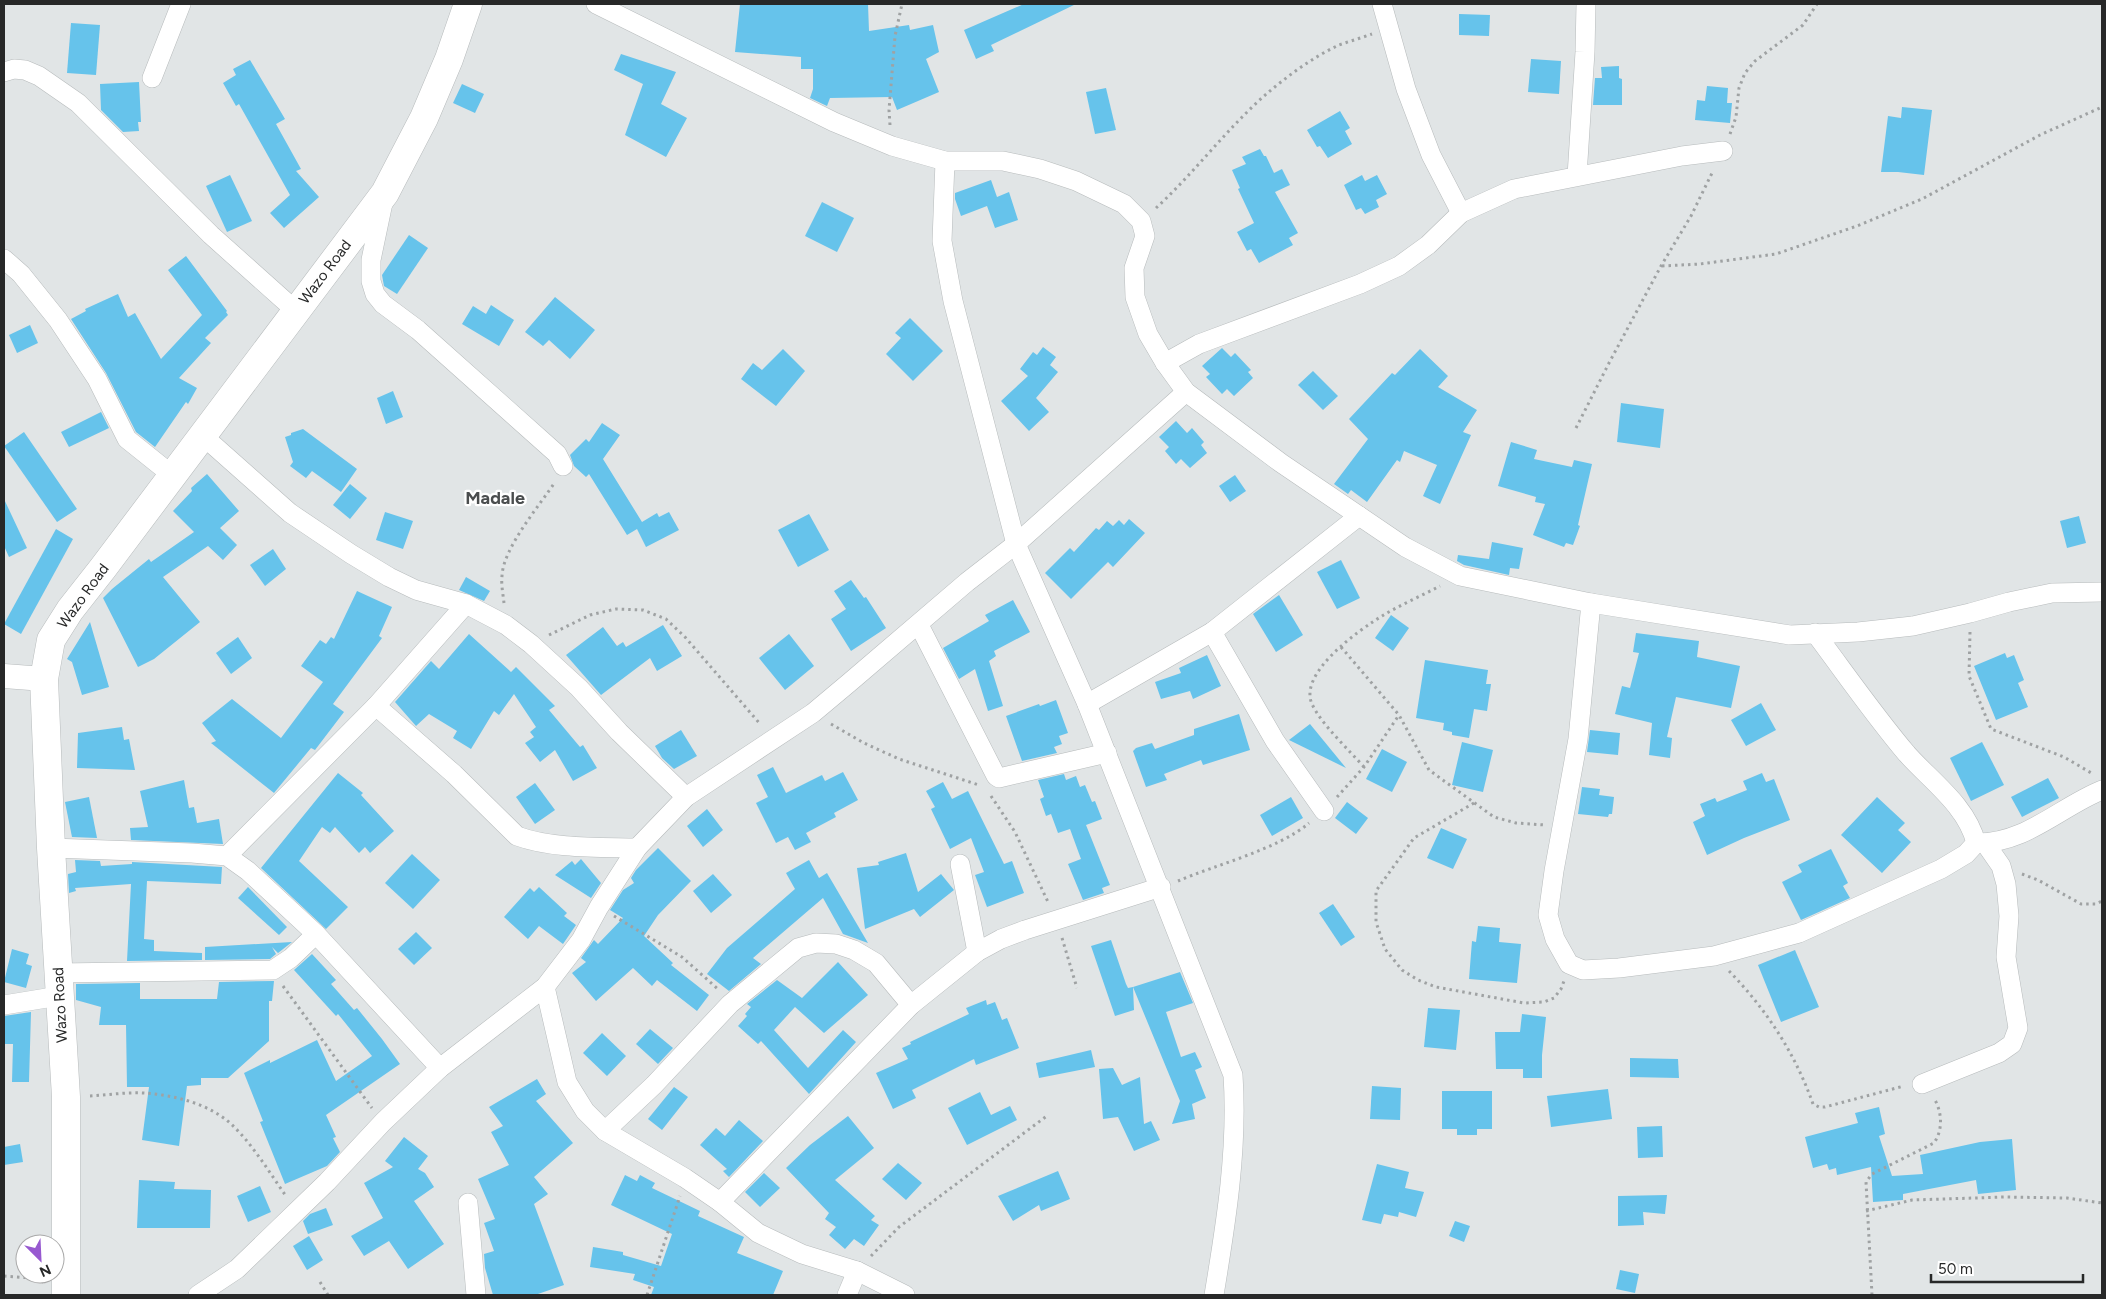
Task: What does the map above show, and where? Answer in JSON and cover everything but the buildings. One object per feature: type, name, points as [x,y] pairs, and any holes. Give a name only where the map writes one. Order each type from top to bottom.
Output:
[{"type":"main road","name":"Wazo Road","points":[[69,1294],[66,1097],[51,848],[44,679],[51,640],[70,610],[385,192],[424,118],[450,58],[468,4]]},
{"type":"street","points":[[152,78],[181,4]]},
{"type":"street","points":[[596,4],[834,122],[892,146],[945,161],[1003,161],[1040,168],[1076,181],[1124,204],[1141,221],[1145,236],[1134,268],[1135,297],[1148,334],[1165,363],[1186,392],[1281,463],[1405,547],[1460,576],[1591,603],[1790,635],[1858,632],[1913,626],[2052,593],[2102,592]]},
{"type":"street","points":[[1382,4],[1406,89],[1431,155],[1461,213]]},
{"type":"street","points":[[1577,176],[1585,52],[1586,4]]},
{"type":"street","points":[[4,72],[14,69],[25,70],[39,76],[78,103],[211,235],[296,311]]},
{"type":"street","points":[[1165,363],[1199,344],[1360,284],[1399,266],[1428,245],[1461,213],[1514,189],[1682,156],[1723,151]]},
{"type":"street","points":[[945,161],[942,241],[948,275],[953,301],[1016,544],[1108,753],[1233,1075],[1236,1109],[1229,1192],[1214,1295]]},
{"type":"street","points":[[385,192],[371,260],[371,281],[375,294],[383,304],[418,330],[557,454],[562,466]]},
{"type":"street","points":[[4,259],[21,274],[58,320],[97,379],[127,439],[172,475]]},
{"type":"street","points":[[198,1295],[237,1269],[327,1182],[383,1122],[440,1068],[545,987],[581,940],[599,907],[637,848],[686,797],[813,713],[919,625],[967,582],[1016,544],[1186,392]]},
{"type":"street","points":[[202,435],[290,513],[351,554],[389,577],[416,590],[466,604],[506,625],[531,644],[579,688],[619,732],[686,797]]},
{"type":"street","points":[[1087,704],[1212,632],[1359,516]]},
{"type":"street","points":[[1591,603],[1578,739],[1548,915],[1555,939],[1569,964],[1583,970],[1619,968],[1714,956],[1798,933],[1940,869],[1966,854],[1980,843],[2010,838],[2035,828],[2087,796],[2098,782]]},
{"type":"street","points":[[227,856],[376,706],[466,604]]},
{"type":"street","points":[[919,625],[996,776],[999,778],[1108,753]]},
{"type":"street","points":[[1212,632],[1276,741],[1324,811]]},
{"type":"street","points":[[1814,633],[1906,753],[1964,815],[1980,843],[2001,866],[2006,884],[2008,908],[2006,957],[2018,1028],[2012,1044],[1999,1053],[1922,1084]]},
{"type":"street","points":[[4,676],[44,679]]},
{"type":"street","points":[[376,706],[454,774],[517,836],[527,840],[578,846],[637,848]]},
{"type":"street","points":[[51,848],[192,852],[227,856],[248,871],[316,934],[440,1068]]},
{"type":"street","points":[[960,864],[977,952]]},
{"type":"street","points":[[720,1202],[911,1005],[977,952],[1009,936],[1161,887]]},
{"type":"street","points":[[4,1005],[59,984],[273,970],[286,962],[316,934]]},
{"type":"street","points":[[605,1131],[654,1085],[730,1004],[798,948],[816,943],[836,944],[854,950],[876,964],[911,1005]]},
{"type":"street","points":[[545,987],[567,1082],[585,1111],[605,1131],[685,1178],[720,1202],[758,1233],[802,1254],[857,1271],[905,1295]]},
{"type":"street","points":[[468,1203],[476,1295]]},
{"type":"street","points":[[847,1295],[857,1271]]},
{"type":"path","points":[[892,146],[889,110],[894,36],[902,4]]},
{"type":"path","points":[[1576,428],[1661,266],[1691,216],[1723,151],[1736,117],[1739,88],[1744,73],[1755,61],[1803,24],[1817,4]]},
{"type":"path","points":[[1141,221],[1177,189],[1226,134],[1265,96],[1305,65],[1339,45],[1389,28]]},
{"type":"path","points":[[1661,266],[1700,264],[1776,254],[1857,226],[1922,199],[2040,135],[2102,108]]},
{"type":"path","points":[[506,625],[502,576],[504,564],[510,548],[560,475],[562,466]]},
{"type":"path","points":[[1364,767],[1312,704],[1310,688],[1322,666],[1341,647],[1382,616],[1460,576]]},
{"type":"path","points":[[531,644],[590,615],[616,609],[643,610],[666,619],[686,637],[773,738]]},
{"type":"path","points":[[1970,614],[1969,676],[1991,729],[2064,757],[2098,782]]},
{"type":"path","points":[[1341,647],[1399,715],[1429,770],[1494,818],[1516,823],[1563,826]]},
{"type":"path","points":[[813,713],[864,743],[898,759],[981,785]]},
{"type":"path","points":[[1161,887],[1262,849],[1302,829],[1324,811],[1364,767],[1399,715]]},
{"type":"path","points":[[986,791],[1015,832],[1057,920],[1078,988]]},
{"type":"path","points":[[1474,803],[1414,838],[1376,891],[1376,922],[1385,949],[1402,970],[1418,980],[1436,987],[1524,1003],[1544,1002],[1554,998],[1561,989],[1569,964]]},
{"type":"path","points":[[2001,866],[2038,880],[2081,904],[2096,904],[2102,901]]},
{"type":"path","points":[[599,907],[682,957],[713,983],[730,1004]]},
{"type":"path","points":[[1714,956],[1751,994],[1786,1044],[1813,1104],[1819,1107],[1826,1107],[1909,1084],[1922,1084],[1931,1091],[1938,1106],[1940,1134],[1934,1143],[1872,1174],[1866,1182],[1866,1211],[1872,1295]]},
{"type":"path","points":[[273,970],[383,1122]]},
{"type":"path","points":[[66,1097],[144,1093],[204,1106],[229,1122],[246,1140],[297,1210]]},
{"type":"path","points":[[857,1271],[899,1227],[1048,1115]]},
{"type":"path","points":[[646,1295],[685,1178]]},
{"type":"path","points":[[1866,1211],[1912,1200],[2005,1197],[2068,1198],[2102,1203]]},
{"type":"path","points":[[4,1276],[38,1280],[69,1294]]},
{"type":"path","points":[[320,1282],[328,1295]]},
{"type":"district","name":"Madale","points":[[495,498]]}]
